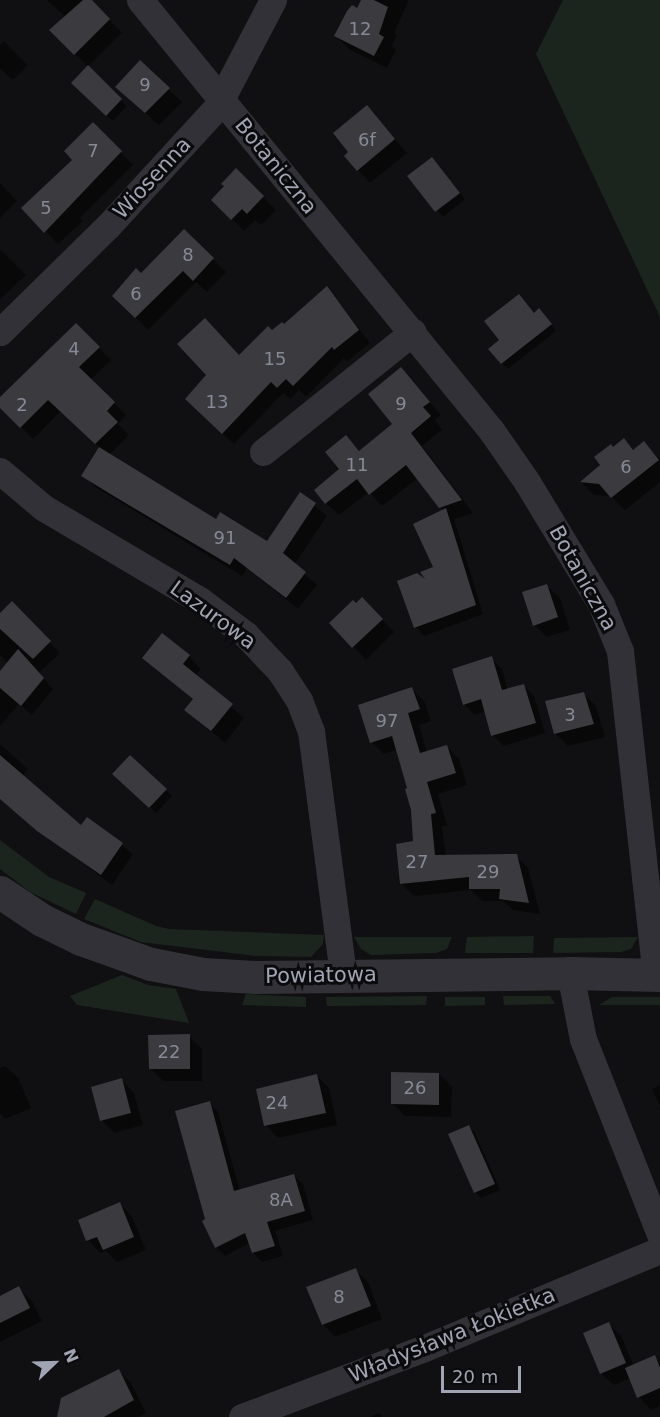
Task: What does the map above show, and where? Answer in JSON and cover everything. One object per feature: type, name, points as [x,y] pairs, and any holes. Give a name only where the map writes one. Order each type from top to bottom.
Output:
[{"type":"street","name":"Botaniczna","points":[[140,0],[413,332],[516,464],[602,604],[615,634],[622,666],[658,975]]},
{"type":"street","name":"Wiosenna","points":[[0,332],[108,226],[223,100],[273,0]]},
{"type":"street","points":[[263,452],[413,332]]},
{"type":"street","name":"Lazurowa","points":[[0,471],[44,508],[201,601],[245,634],[280,671],[298,700],[311,731],[343,975]]},
{"type":"street","name":"Powiatowa","points":[[0,892],[61,930],[151,964],[176,970],[256,977],[570,973],[658,975]]},
{"type":"street","points":[[570,973],[583,1039],[660,1234]]},
{"type":"street","name":"Władysława Łokietka","points":[[242,1417],[422,1349],[660,1250]]},
{"type":"shaded area","points":[[563,0],[660,0],[660,317],[536,54]]},
{"type":"shaded area","points":[[0,840],[49,877],[86,893],[76,914],[30,892],[0,869]]},
{"type":"shaded area","points":[[95,899],[156,926],[169,929],[324,935],[323,944],[311,957],[257,956],[141,942],[84,919]]},
{"type":"shaded area","points":[[534,936],[533,953],[465,953],[467,937]]},
{"type":"shaded area","points":[[354,937],[452,937],[447,949],[436,953],[371,955],[361,949]]},
{"type":"shaded area","points":[[638,937],[631,949],[621,952],[553,953],[554,938]]},
{"type":"shaded area","points":[[122,975],[148,985],[176,989],[189,1023],[77,1005],[70,996]]},
{"type":"shaded area","points":[[246,994],[306,997],[306,1007],[242,1005]]},
{"type":"shaded area","points":[[427,996],[426,1005],[327,1006],[326,997]]},
{"type":"shaded area","points":[[503,996],[550,996],[555,1004],[504,1005]]},
{"type":"shaded area","points":[[445,997],[485,997],[485,1005],[445,1006]]},
{"type":"shaded area","points":[[612,997],[660,997],[660,1005],[599,1005]]},
{"type":"building","points":[[83,0],[92,0],[110,19],[74,55],[49,30]]},
{"type":"building","points":[[361,0],[374,0],[388,7],[379,34],[384,37],[374,56],[334,36],[347,11],[352,5],[357,8]]},
{"type":"building","points":[[140,60],[170,88],[145,113],[115,87]]},
{"type":"building","points":[[88,65],[122,99],[106,116],[71,83]]},
{"type":"building","points":[[367,105],[395,139],[357,171],[344,156],[348,152],[333,133]]},
{"type":"building","points":[[93,122],[122,151],[44,233],[21,208],[72,160],[64,151]]},
{"type":"building","points":[[432,157],[460,193],[435,212],[407,176]]},
{"type":"building","points":[[236,168],[264,196],[247,214],[242,209],[231,220],[211,200],[224,186],[221,184]]},
{"type":"building","points":[[184,229],[214,258],[193,281],[183,271],[135,318],[112,296],[136,268],[141,273]]},
{"type":"building","points":[[327,286],[359,330],[334,350],[332,347],[293,386],[286,379],[277,388],[271,382],[222,434],[185,399],[206,375],[177,344],[205,318],[239,355],[268,326],[272,330],[282,322],[284,324]]},
{"type":"building","points":[[519,294],[534,313],[539,308],[552,324],[501,364],[488,349],[499,340],[484,321]]},
{"type":"building","points":[[76,323],[100,347],[79,367],[115,402],[107,411],[118,422],[95,444],[48,400],[20,428],[0,408],[0,397]]},
{"type":"building","points":[[401,367],[430,402],[423,407],[431,416],[411,433],[462,500],[439,508],[406,465],[369,495],[357,479],[325,504],[314,490],[339,469],[325,452],[346,435],[359,451],[392,424],[368,394]]},
{"type":"building","points":[[624,438],[633,450],[644,441],[659,460],[611,498],[599,484],[580,482],[600,465],[594,457],[611,444],[613,447]]},
{"type":"building","points":[[99,447],[216,519],[220,512],[267,541],[300,492],[316,503],[283,553],[306,572],[286,598],[234,558],[230,565],[117,498],[81,476]]},
{"type":"building","points":[[446,508],[476,605],[414,628],[397,581],[417,573],[425,579],[420,572],[433,567],[413,524]]},
{"type":"building","points":[[547,584],[558,617],[533,626],[522,592]]},
{"type":"building","points":[[362,597],[383,619],[352,648],[329,623],[353,600],[356,603]]},
{"type":"building","points":[[12,601],[51,641],[33,659],[0,629],[0,613]]},
{"type":"building","points":[[162,633],[190,655],[183,664],[233,704],[211,731],[184,710],[193,699],[142,658]]},
{"type":"building","points":[[18,649],[44,678],[21,706],[0,688],[0,671]]},
{"type":"building","points":[[492,656],[502,690],[524,684],[536,723],[491,736],[481,699],[463,705],[452,669]]},
{"type":"building","points":[[412,687],[420,709],[408,713],[420,753],[447,745],[456,773],[427,782],[436,813],[431,814],[435,855],[517,854],[529,903],[499,899],[500,889],[469,889],[469,877],[400,884],[396,844],[413,841],[411,810],[405,789],[407,788],[392,736],[370,743],[358,705]]},
{"type":"building","points":[[584,692],[594,724],[554,734],[545,701]]},
{"type":"building","points":[[0,755],[81,825],[87,817],[123,843],[101,875],[37,831],[0,799]]},
{"type":"building","points":[[130,755],[167,789],[149,808],[112,774]]},
{"type":"building","points":[[190,1034],[190,1069],[149,1069],[148,1035]]},
{"type":"building","points":[[391,1072],[439,1073],[439,1105],[391,1104]]},
{"type":"building","points":[[317,1074],[326,1113],[264,1126],[256,1089]]},
{"type":"building","points":[[122,1078],[131,1113],[100,1121],[91,1087]]},
{"type":"building","points":[[210,1101],[234,1191],[294,1174],[305,1211],[267,1222],[275,1246],[252,1253],[245,1233],[215,1248],[202,1221],[205,1219],[175,1111]]},
{"type":"building","points":[[469,1125],[495,1184],[474,1193],[448,1134]]},
{"type":"building","points":[[120,1202],[134,1237],[103,1250],[97,1237],[86,1241],[78,1220]]},
{"type":"building","points":[[356,1268],[371,1306],[322,1325],[306,1287]]},
{"type":"building","points":[[19,1286],[30,1308],[0,1323],[0,1296]]},
{"type":"building","points":[[609,1322],[626,1363],[600,1374],[583,1333]]},
{"type":"building","points":[[655,1355],[660,1368],[660,1388],[637,1398],[625,1368]]},
{"type":"building","points":[[119,1369],[134,1400],[104,1417],[57,1417],[61,1398]]}]
